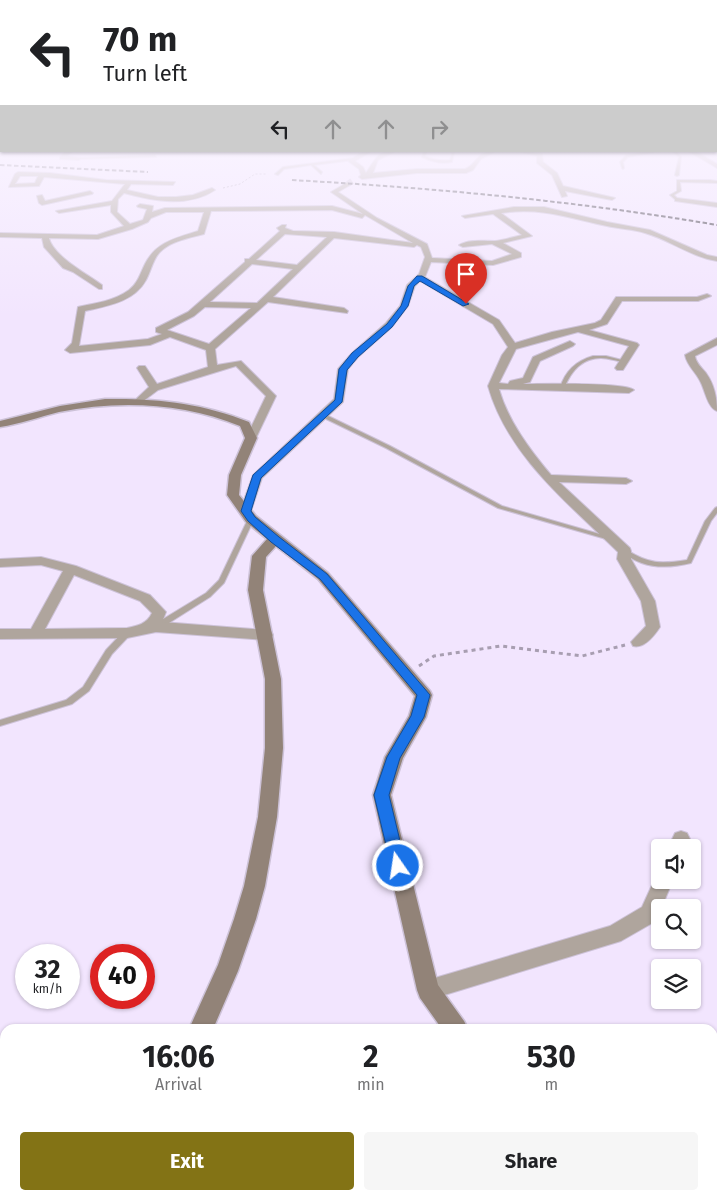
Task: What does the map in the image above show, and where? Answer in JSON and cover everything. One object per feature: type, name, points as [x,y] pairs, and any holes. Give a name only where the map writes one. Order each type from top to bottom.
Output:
[{"type":"street","points":[[59,211],[97,205]]},
{"type":"street","points":[[115,205],[114,212],[130,228]]},
{"type":"street","points":[[249,515],[257,478],[339,400],[343,369],[355,355],[389,325],[404,306],[411,286],[427,268],[429,257],[424,246],[375,220],[353,205]]},
{"type":"street","points":[[702,205],[717,208]]},
{"type":"street","points":[[0,235],[98,237],[130,228],[146,221],[151,207],[140,206]]},
{"type":"street","points":[[149,216],[165,210],[208,211],[332,208],[375,220]]},
{"type":"street","points":[[465,216],[514,208],[549,213],[648,232],[705,257],[717,259]]},
{"type":"street","points":[[169,334],[150,342],[70,350],[76,344],[81,309],[129,295],[139,286],[156,252],[174,241],[200,232],[208,211]]},
{"type":"street","points":[[463,245],[498,242],[528,236],[495,212]]},
{"type":"street","points":[[210,348],[159,330],[191,314],[285,227],[295,234],[334,234],[424,246]]},
{"type":"street","points":[[210,348],[267,299],[334,234]]},
{"type":"street","points":[[45,236],[47,245],[66,266],[76,270],[99,287]]},
{"type":"street","points":[[429,260],[493,263],[518,255],[498,242]]},
{"type":"street","points":[[248,261],[299,268]]},
{"type":"street","points":[[420,278],[496,322],[512,347]]},
{"type":"street","points":[[638,642],[653,627],[648,601],[624,559],[625,551],[548,478],[528,455],[498,403],[493,386],[506,355],[512,347],[555,334],[594,327],[604,322],[619,298],[698,299],[707,296]]},
{"type":"street","points":[[267,299],[344,311]]},
{"type":"street","points":[[202,304],[259,306]]},
{"type":"street","points":[[580,330],[634,345],[622,364]]},
{"type":"street","points":[[529,341],[551,351]]},
{"type":"street","points":[[717,341],[690,355],[691,361],[703,376],[717,408]]},
{"type":"street","points":[[493,386],[527,380],[536,359],[570,344]]},
{"type":"street","points":[[210,348],[213,369]]},
{"type":"street","points":[[138,402],[154,388],[238,363],[271,396],[234,475],[233,495],[249,515],[275,539],[324,576],[408,673],[424,695],[417,717],[394,757],[382,795],[428,990],[452,1024]]},
{"type":"street","points":[[142,368],[154,388]]},
{"type":"street","points":[[703,376],[717,374]]},
{"type":"street","points":[[493,386],[595,387],[629,390]]},
{"type":"street","points":[[0,424],[20,421],[67,408],[93,404],[138,402],[172,405],[228,416],[245,424],[251,438]]},
{"type":"street","points":[[548,478],[626,481]]},
{"type":"street","points":[[204,1024],[235,951],[261,861],[269,816],[274,755],[273,678],[266,635],[256,600],[259,556],[275,539]]},
{"type":"street","points":[[0,563],[41,561],[70,569],[145,598],[159,612],[150,629]]},
{"type":"street","points":[[35,634],[70,569]]},
{"type":"street","points":[[0,634],[127,633],[150,629],[266,635]]},
{"type":"street","points":[[428,990],[614,934],[650,914],[660,889]]},
{"type":"lane","points":[[562,388],[564,380],[572,369],[592,358],[601,357],[622,364]]},
{"type":"lane","points":[[322,415],[388,447],[500,507],[611,539]]},
{"type":"lane","points":[[625,551],[638,561],[661,566],[689,562],[708,521],[717,510]]},
{"type":"lane","points":[[150,629],[208,595],[222,581],[249,515]]},
{"type":"lane","points":[[0,724],[68,702],[86,689],[109,652],[127,633]]},
{"type":"path","points":[[408,673],[434,656],[501,646],[582,656],[638,642]]},
{"type":"railway","points":[[580,205],[717,225]]},
{"type":"route","points":[[398,866],[382,795],[394,757],[417,717],[424,695],[408,673],[324,576],[275,539],[251,519],[246,511],[257,478],[339,400],[343,369],[355,355],[389,325],[404,306],[411,286],[420,278],[466,304]]}]
